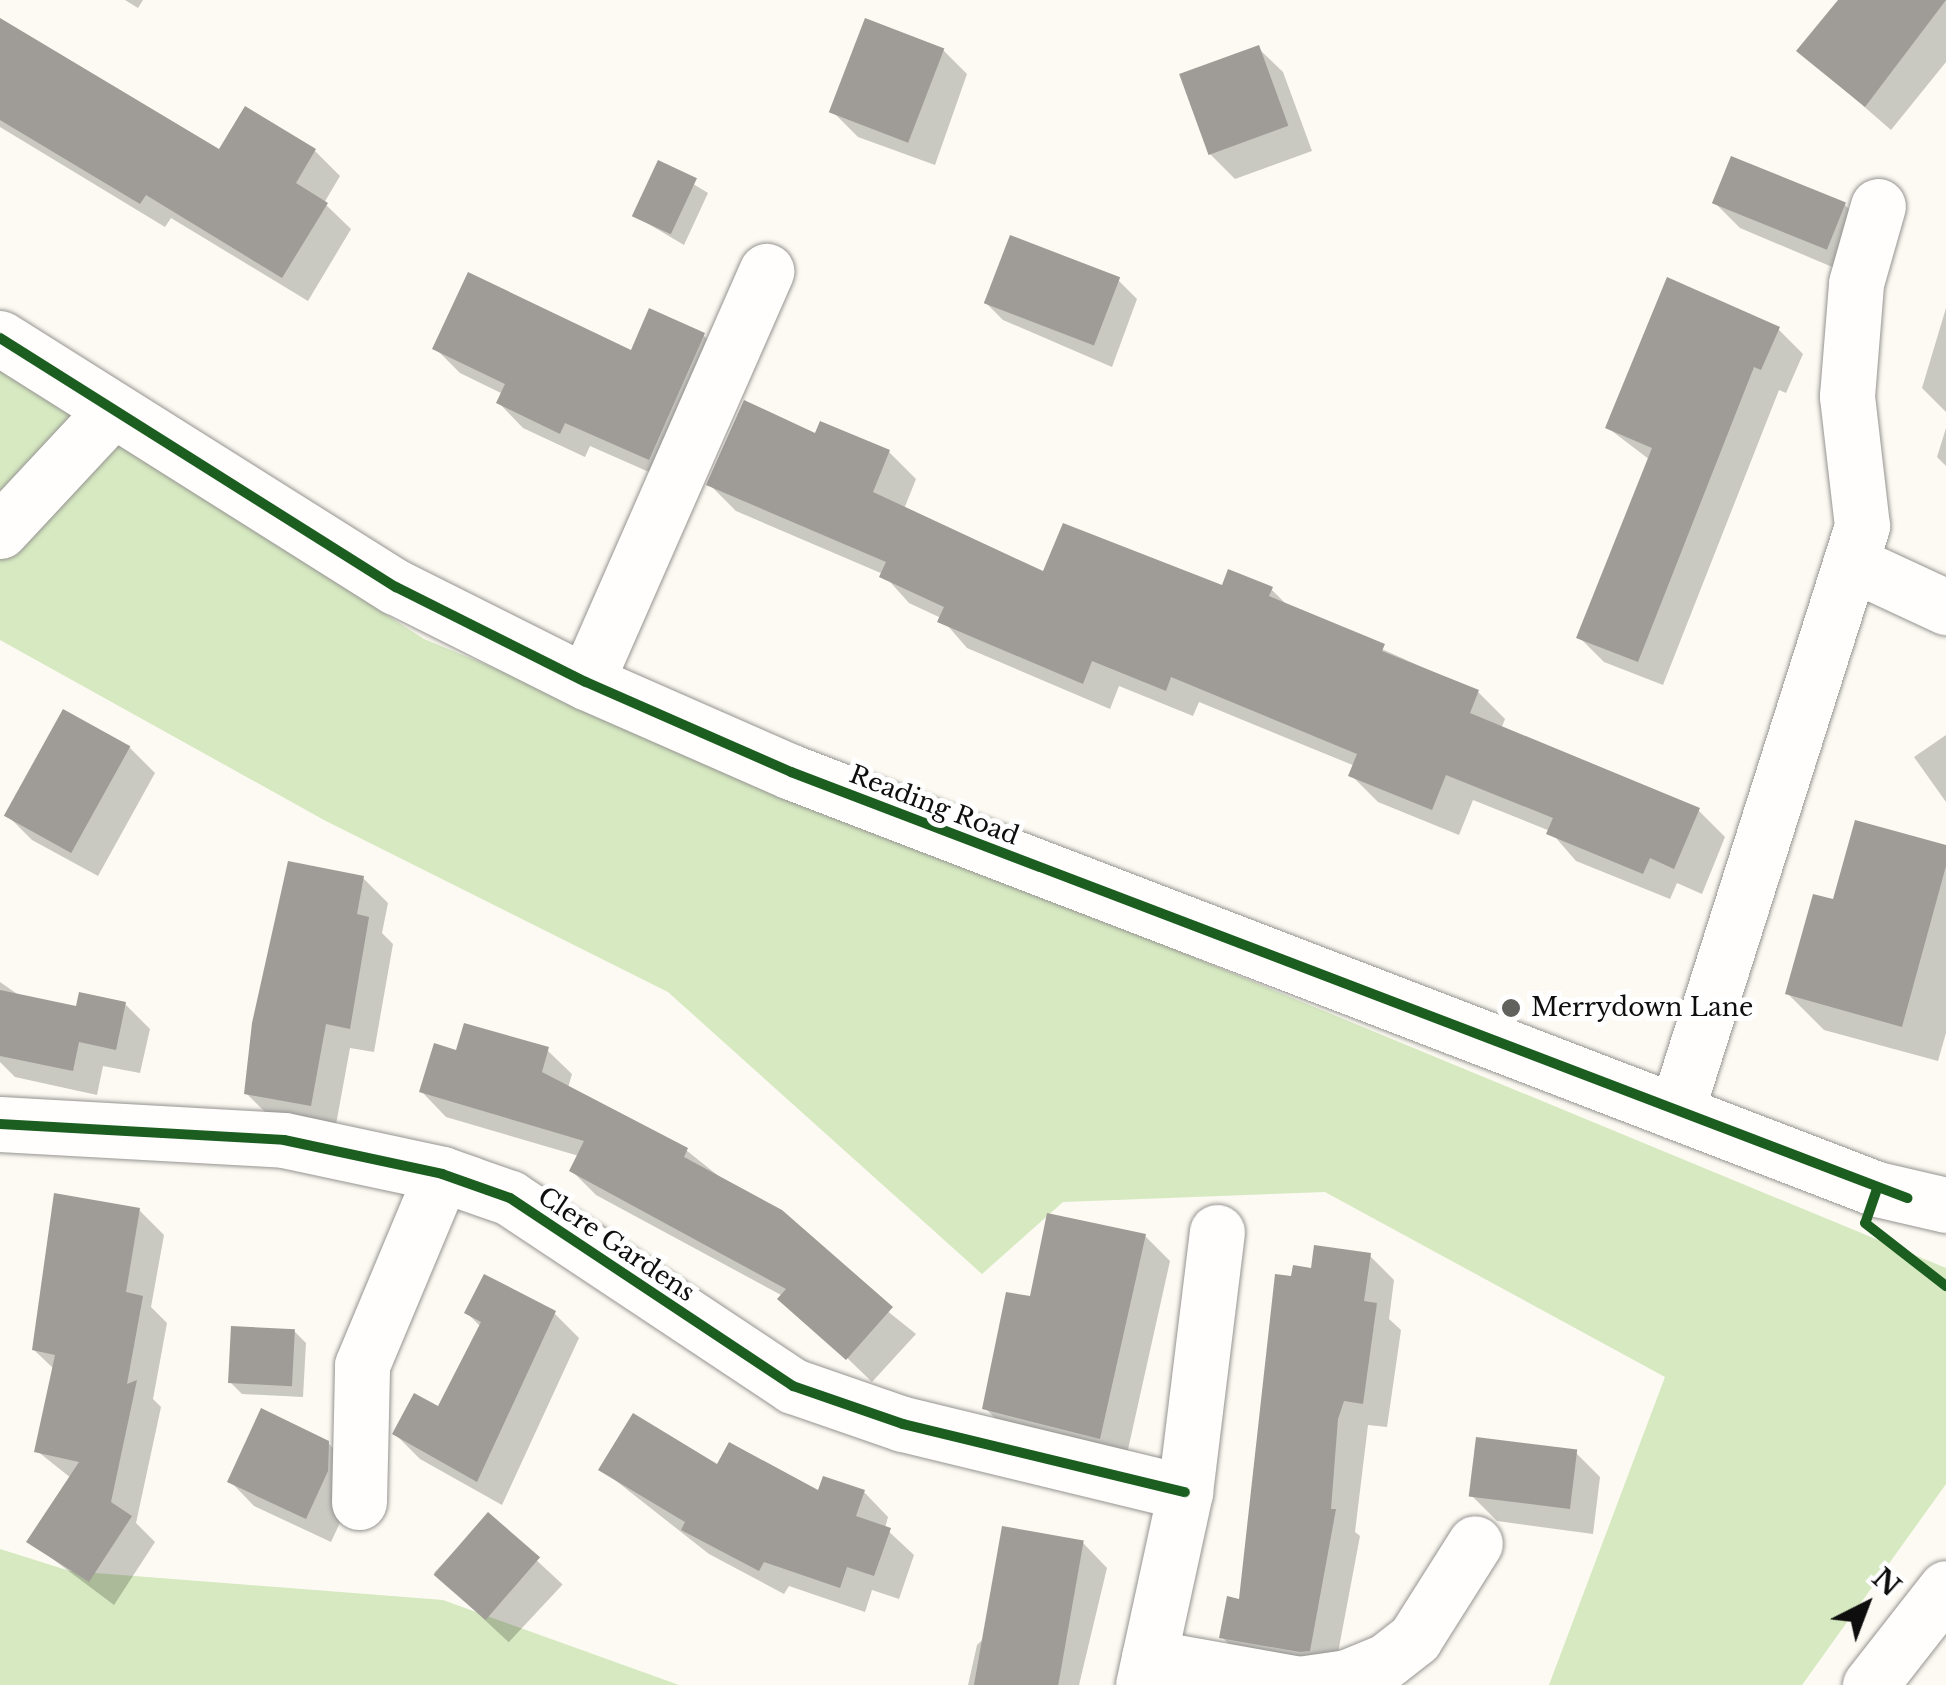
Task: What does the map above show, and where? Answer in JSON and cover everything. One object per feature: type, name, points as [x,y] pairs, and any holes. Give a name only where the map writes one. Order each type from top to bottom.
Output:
[{"type":"street","points":[[1676,1112],[1856,545],[1847,396],[1856,283],[1878,206]]},
{"type":"street","points":[[586,682],[766,270]]},
{"type":"street","name":"Reading Road","points":[[0,338],[110,414],[396,588],[586,682],[791,772],[1933,1208]]},
{"type":"street","points":[[0,530],[110,414]]},
{"type":"street","points":[[1856,545],[1946,607]]},
{"type":"street","name":"Clere Gardens","points":[[0,1124],[284,1140],[442,1174],[510,1198],[793,1386],[903,1424],[1185,1492]]},
{"type":"street","points":[[359,1502],[362,1365],[442,1174]]},
{"type":"street","points":[[1218,1232],[1185,1492],[1146,1671],[1300,1684],[1347,1677],[1386,1662],[1441,1604],[1475,1543]]},
{"type":"street","points":[[1870,1685],[1946,1588]]},
{"type":"green space","points":[[0,366],[424,639],[1946,1268],[1946,1484],[1802,1685],[1549,1685],[1665,1377],[1325,1192],[1063,1202],[982,1274],[668,992],[324,820],[0,640]]},
{"type":"green space","points":[[0,1549],[70,1571],[443,1600],[679,1685],[0,1685]]},
{"type":"building","points":[[1838,0],[1946,0],[1865,107],[1796,51]]},
{"type":"building","points":[[0,18],[219,149],[245,106],[316,149],[296,183],[328,203],[282,278],[146,195],[140,204],[0,120]]},
{"type":"building","points":[[865,18],[944,48],[908,143],[829,112]]},
{"type":"building","points":[[1259,45],[1288,126],[1209,155],[1179,74]]},
{"type":"building","points":[[1731,156],[1846,202],[1827,250],[1712,203]]},
{"type":"building","points":[[658,160],[697,178],[671,234],[632,216]]},
{"type":"building","points":[[1010,235],[1120,277],[1094,345],[984,303]]},
{"type":"building","points":[[468,272],[631,350],[649,308],[705,333],[649,460],[565,423],[560,434],[496,403],[505,384],[432,349]]},
{"type":"building","points":[[1667,277],[1780,327],[1761,370],[1754,367],[1638,662],[1576,638],[1652,448],[1605,428]]},
{"type":"building","points":[[744,400],[815,433],[820,421],[890,450],[873,492],[1043,571],[1063,523],[1222,585],[1228,569],[1273,587],[1269,596],[1385,644],[1382,651],[1479,690],[1470,713],[1700,808],[1674,869],[1650,858],[1643,874],[1546,834],[1553,818],[1446,775],[1432,810],[1348,776],[1357,754],[1171,677],[1166,691],[1092,661],[1083,684],[937,622],[944,607],[879,577],[886,562],[706,485]]},
{"type":"building","points":[[63,709],[130,746],[71,853],[4,816]]},
{"type":"building","points":[[1855,820],[1946,845],[1946,866],[1902,1027],[1785,994],[1813,894],[1833,899]]},
{"type":"building","points":[[288,861],[364,876],[357,914],[369,917],[350,1029],[326,1024],[311,1106],[244,1094],[252,1023]]},
{"type":"building","points":[[0,990],[76,1006],[79,992],[126,1002],[116,1050],[79,1042],[73,1071],[0,1056]]},
{"type":"building","points":[[464,1023],[549,1047],[542,1072],[688,1148],[684,1157],[782,1210],[893,1307],[846,1360],[777,1299],[786,1289],[569,1171],[584,1141],[419,1092],[434,1043],[456,1050]]},
{"type":"building","points":[[54,1193],[140,1208],[126,1292],[143,1296],[127,1384],[137,1380],[111,1502],[132,1516],[89,1582],[26,1542],[79,1462],[34,1452],[55,1355],[32,1350]]},
{"type":"building","points":[[1047,1213],[1146,1234],[1100,1439],[982,1409],[1006,1292],[1030,1296]]},
{"type":"building","points":[[1314,1245],[1371,1253],[1364,1301],[1377,1303],[1363,1404],[1344,1401],[1338,1419],[1331,1509],[1336,1509],[1310,1651],[1300,1652],[1219,1638],[1227,1596],[1239,1599],[1275,1274],[1291,1276],[1293,1265],[1311,1268]]},
{"type":"building","points":[[484,1274],[556,1311],[477,1482],[392,1434],[414,1393],[438,1406],[481,1322],[464,1313]]},
{"type":"building","points":[[231,1326],[295,1329],[292,1386],[228,1383]]},
{"type":"building","points":[[261,1408],[329,1441],[328,1471],[306,1519],[227,1482]]},
{"type":"building","points":[[633,1413],[717,1464],[729,1442],[818,1490],[823,1476],[865,1490],[856,1516],[891,1528],[874,1576],[847,1567],[840,1588],[764,1562],[759,1571],[681,1530],[685,1522],[598,1470]]},
{"type":"building","points":[[1476,1437],[1577,1449],[1570,1509],[1469,1497]]},
{"type":"building","points":[[488,1512],[540,1557],[486,1620],[434,1575]]},
{"type":"building","points":[[1002,1526],[1084,1540],[1058,1685],[974,1685]]},
{"type":"cycle path","points":[[0,338],[396,587],[586,682],[791,772],[1907,1198]]},
{"type":"cycle path","points":[[0,1124],[284,1140],[442,1174],[510,1198],[793,1386],[903,1424],[1185,1492]]},
{"type":"cycle path","points":[[1877,1189],[1865,1223],[1946,1286]]},
{"type":"place","name":"Merrydown Lane","points":[[1511,1008]]}]
